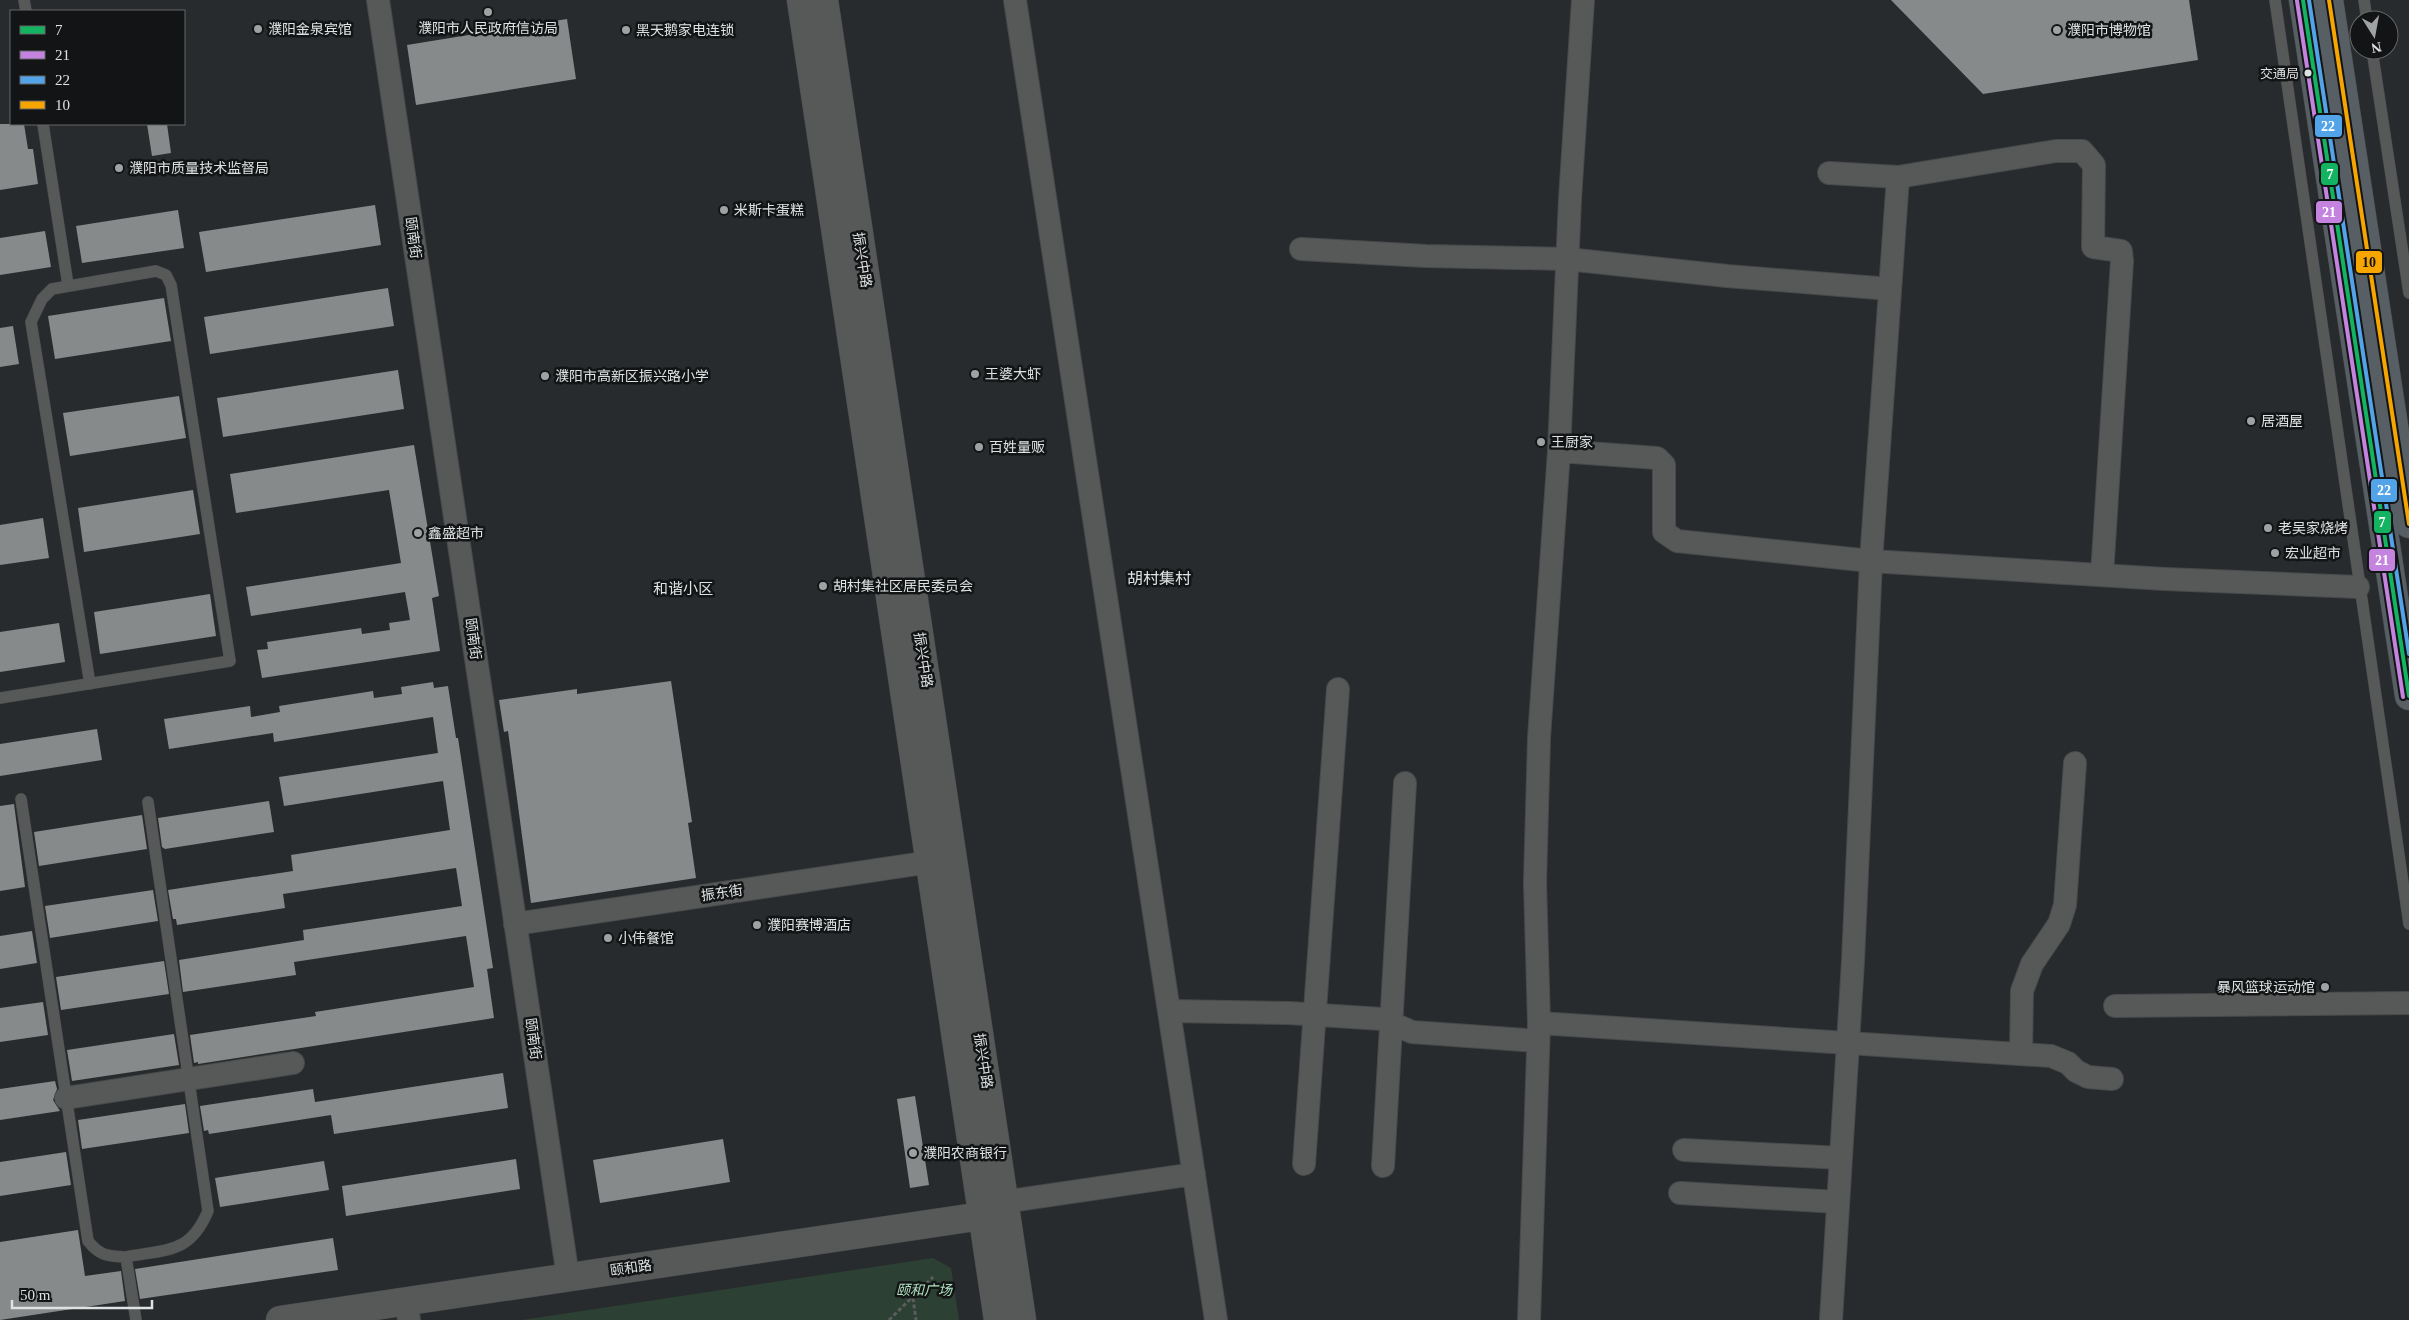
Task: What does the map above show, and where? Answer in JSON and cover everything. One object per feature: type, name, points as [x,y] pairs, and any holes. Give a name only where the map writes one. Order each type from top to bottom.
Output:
[{"type":"main road","points":[[2303,0],[2409,696]]},
{"type":"main road","points":[[2329,0],[2409,524]]},
{"type":"street","name":"颐南街","points":[[378,0],[568,1277]]},
{"type":"street","name":"振兴中路","points":[[801,0],[930,862],[993,1209],[1022,1320]]},
{"type":"street","name":"振兴中路","points":[[824,0],[993,1209],[998,1320]]},
{"type":"street","points":[[1014,0],[1216,1320]]},
{"type":"street","points":[[1529,1320],[1538,1032],[1535,882],[1539,747],[1559,451],[1583,0]]},
{"type":"street","points":[[1829,173],[1898,176],[2056,151],[2082,151],[2094,165],[2093,247],[2121,251],[2122,261],[2102,575]]},
{"type":"street","points":[[1832,1320],[1848,1044],[1871,561],[1898,176]]},
{"type":"street","points":[[1301,249],[1426,256],[1568,258],[1727,276],[1890,289]]},
{"type":"street","points":[[1559,451],[1657,458],[1664,465],[1664,532],[1677,541],[1871,561],[2102,575],[2358,587]]},
{"type":"street","points":[[1304,1164],[1338,689]]},
{"type":"street","points":[[2021,1054],[2022,991],[2032,964],[2059,924],[2065,905],[2075,763]]},
{"type":"street","points":[[1383,1166],[1405,783]]},
{"type":"street","name":"振东街","points":[[515,924],[930,862]]},
{"type":"street","points":[[2115,1006],[2409,1003]]},
{"type":"street","points":[[1169,1011],[1382,1019],[1412,1032],[1538,1032],[1848,1044],[2051,1056],[2068,1063],[2076,1071],[2088,1077],[2112,1079]]},
{"type":"street","points":[[66,1098],[293,1063]]},
{"type":"street","points":[[1684,1150],[1841,1158]]},
{"type":"street","points":[[993,1209],[1194,1174]]},
{"type":"street","points":[[1680,1193],[1838,1202]]},
{"type":"street","name":"颐和路","points":[[280,1320],[408,1311],[568,1277],[993,1209]]},
{"type":"lane","points":[[2274,0],[2358,587],[2409,924]]},
{"type":"lane","points":[[2374,60],[2409,293]]},
{"type":"lane","points":[[43,125],[68,285]]},
{"type":"lane","points":[[0,698],[90,684],[230,661],[171,285],[166,275],[156,271],[52,289],[42,299],[31,322],[90,684]]},
{"type":"lane","points":[[21,799],[88,1241],[96,1251],[108,1256],[126,1257],[180,1246],[196,1235],[208,1211],[148,802]]},
{"type":"lane","points":[[126,1257],[136,1320]]},
{"type":"path","points":[[889,1320],[933,1276]]},
{"type":"path","points":[[913,1298],[916,1320]]},
{"type":"green space","name":"颐和广场","points":[[933,1258],[951,1268],[959,1320],[522,1320]]},
{"type":"building","name":"濮阳市博物馆","points":[[1891,0],[2189,0],[2198,60],[1983,94]]},
{"type":"building","points":[[567,19],[576,79],[416,105],[407,45]]},
{"type":"building","points":[[0,124],[24,125],[28,149],[33,149],[38,184],[0,190]]},
{"type":"building","points":[[147,125],[167,125],[171,153],[152,156]]},
{"type":"building","points":[[375,205],[381,245],[206,272],[199,232]]},
{"type":"building","points":[[178,210],[184,248],[82,263],[76,226]]},
{"type":"building","points":[[45,231],[51,267],[0,275],[0,238]]},
{"type":"building","points":[[388,288],[394,326],[210,354],[204,317]]},
{"type":"building","points":[[164,298],[171,341],[55,359],[48,316]]},
{"type":"building","points":[[13,326],[19,364],[0,367],[0,328]]},
{"type":"building","points":[[398,370],[404,409],[223,437],[217,398]]},
{"type":"building","points":[[179,396],[186,438],[70,456],[63,413]]},
{"type":"building","points":[[414,445],[439,596],[432,598],[440,651],[262,678],[257,650],[268,649],[267,642],[361,628],[362,634],[390,630],[389,623],[410,620],[405,592],[251,616],[246,587],[401,563],[389,490],[236,513],[230,474]]},
{"type":"building","points":[[193,490],[200,534],[84,552],[78,508]]},
{"type":"building","points":[[43,518],[49,558],[0,565],[0,525]]},
{"type":"building","points":[[210,594],[216,636],[100,654],[94,612]]},
{"type":"building","points":[[59,623],[65,662],[0,672],[0,632]]},
{"type":"building","points":[[671,681],[692,822],[688,823],[696,878],[531,903],[508,731],[504,732],[499,700],[577,689],[577,694]]},
{"type":"building","points":[[433,682],[434,688],[448,686],[456,738],[458,738],[493,968],[487,969],[494,1018],[198,1064],[198,1062],[194,1063],[190,1035],[316,1016],[315,1012],[474,987],[466,936],[294,962],[296,975],[183,992],[179,960],[304,940],[303,930],[462,906],[456,868],[283,894],[285,908],[177,925],[176,919],[173,919],[168,890],[293,871],[291,855],[450,830],[443,781],[284,806],[279,777],[438,753],[433,717],[274,742],[273,733],[169,749],[164,719],[250,706],[251,717],[280,712],[279,706],[373,691],[374,698],[402,694],[401,687]]},
{"type":"building","points":[[97,729],[102,760],[0,776],[0,744]]},
{"type":"building","points":[[269,801],[274,832],[165,849],[162,847],[158,818]]},
{"type":"building","points":[[14,804],[25,887],[0,891],[0,806]]},
{"type":"building","points":[[142,815],[147,849],[39,866],[34,832]]},
{"type":"building","points":[[153,890],[158,921],[50,938],[45,906]]},
{"type":"building","points":[[32,931],[37,963],[0,969],[0,936]]},
{"type":"building","points":[[164,961],[169,994],[61,1010],[56,977]]},
{"type":"building","points":[[43,1002],[48,1035],[0,1042],[0,1008]]},
{"type":"building","points":[[174,1034],[179,1065],[72,1081],[67,1050]]},
{"type":"building","points":[[503,1073],[508,1108],[334,1134],[331,1115],[209,1134],[208,1130],[204,1131],[200,1106],[313,1089],[315,1102]]},
{"type":"building","points":[[55,1081],[57,1089],[53,1100],[60,1111],[0,1120],[0,1089]]},
{"type":"building","points":[[915,1096],[929,1185],[910,1188],[897,1099]]},
{"type":"building","points":[[185,1104],[189,1133],[82,1149],[78,1120]]},
{"type":"building","points":[[723,1139],[730,1182],[600,1203],[593,1160]]},
{"type":"building","points":[[66,1152],[71,1185],[0,1196],[0,1162]]},
{"type":"building","points":[[516,1159],[520,1189],[346,1216],[342,1186]]},
{"type":"building","points":[[324,1161],[329,1190],[220,1207],[215,1178]]},
{"type":"building","points":[[78,1230],[85,1276],[121,1271],[125,1301],[0,1320],[0,1242]]},
{"type":"building","points":[[333,1238],[338,1270],[140,1299],[135,1269]]},
{"type":"transit line","name":"7","points":[[2303,0],[2409,696]]},
{"type":"transit line","name":"22","points":[[2309,0],[2409,654]]},
{"type":"transit line","name":"10","points":[[2329,0],[2409,524]]},
{"type":"transit line","name":"21","points":[[2297,1],[2403,697]]},
{"type":"place","name":"濮阳市人民政府信访局","points":[[488,12]]},
{"type":"place","name":"濮阳金泉宾馆","points":[[258,29]]},
{"type":"place","name":"黑天鹅家电连锁","points":[[626,30]]},
{"type":"place","name":"濮阳市博物馆","points":[[2057,30]]},
{"type":"place","name":"交通局","points":[[2308,73]]},
{"type":"place","name":"濮阳市质量技术监督局","points":[[119,168]]},
{"type":"place","name":"米斯卡蛋糕","points":[[724,210]]},
{"type":"place","name":"王婆大虾","points":[[975,374]]},
{"type":"place","name":"濮阳市高新区振兴路小学","points":[[545,376]]},
{"type":"place","name":"居酒屋","points":[[2251,421]]},
{"type":"place","name":"王厨家","points":[[1541,442]]},
{"type":"place","name":"百姓量贩","points":[[979,447]]},
{"type":"place","name":"老吴家烧烤","points":[[2268,528]]},
{"type":"place","name":"鑫盛超市","points":[[418,533]]},
{"type":"place","name":"宏业超市","points":[[2275,553]]},
{"type":"place","name":"胡村集社区居民委员会","points":[[823,586]]},
{"type":"place","name":"濮阳赛博酒店","points":[[757,925]]},
{"type":"place","name":"小伟餐馆","points":[[608,938]]},
{"type":"place","name":"暴风篮球运动馆","points":[[2325,987]]},
{"type":"place","name":"濮阳农商银行","points":[[913,1153]]},
{"type":"district","name":"胡村集村","points":[[1159,578]]},
{"type":"district","name":"和谐小区","points":[[683,589]]}]
